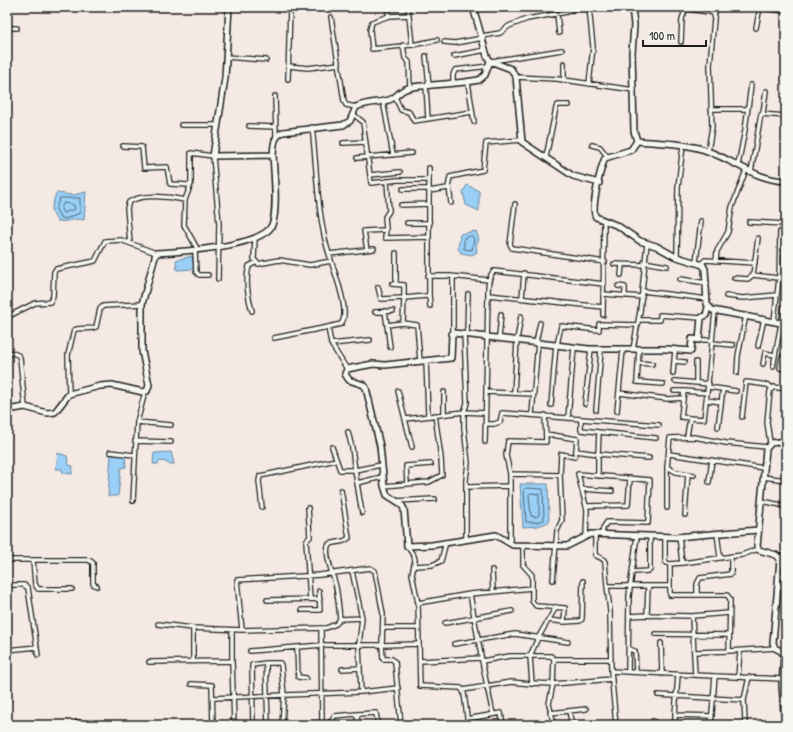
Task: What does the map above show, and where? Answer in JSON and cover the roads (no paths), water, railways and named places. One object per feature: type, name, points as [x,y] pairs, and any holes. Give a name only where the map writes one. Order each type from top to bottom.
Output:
[{"type":"street","points":[[218,280],[218,246],[220,246],[213,156],[226,57],[229,7]]},
{"type":"street","points":[[288,79],[290,7]]},
{"type":"street","points":[[387,7],[389,16]]},
{"type":"street","points":[[408,7],[412,45]]},
{"type":"street","points":[[331,17],[344,104],[356,106],[367,102],[395,97],[400,90],[468,82],[478,80],[485,75],[490,63],[473,7]]},
{"type":"street","points":[[444,42],[455,43],[500,33],[509,26],[578,7]]},
{"type":"street","points":[[589,7],[593,47],[589,84]]},
{"type":"street","points":[[632,7],[634,25],[635,147],[631,150],[608,156],[604,160],[594,212],[596,218],[618,226],[640,241],[661,248],[677,257],[698,263],[705,269],[708,307],[706,315],[701,318],[660,316],[660,320],[639,320]]},
{"type":"street","points":[[708,151],[712,127],[710,65],[715,7]]},
{"type":"street","points":[[756,28],[760,7],[786,11]]},
{"type":"street","points":[[681,42],[682,19],[685,8],[715,13]]},
{"type":"street","points":[[557,14],[559,33]]},
{"type":"street","points":[[409,15],[389,16],[371,24],[370,30],[372,49],[412,45],[437,40]]},
{"type":"street","points":[[7,28],[17,28]]},
{"type":"street","points":[[403,45],[405,58],[409,62],[410,88]]},
{"type":"street","points":[[454,56],[486,50]]},
{"type":"street","points":[[453,83],[452,75],[455,70],[562,50]]},
{"type":"street","points":[[426,56],[428,119]]},
{"type":"street","points":[[226,57],[266,60]]},
{"type":"street","points":[[490,63],[511,69],[516,77],[522,140]]},
{"type":"street","points":[[564,63],[564,80]]},
{"type":"street","points":[[288,66],[308,68],[339,64]]},
{"type":"street","points":[[516,77],[564,80],[634,90]]},
{"type":"street","points":[[468,82],[474,122]]},
{"type":"street","points":[[738,166],[751,86]]},
{"type":"street","points":[[716,260],[717,250],[728,232],[732,207],[749,171],[761,114],[763,113],[766,91]]},
{"type":"street","points":[[7,316],[35,303],[50,302],[53,296],[54,272],[56,269],[95,261],[105,241],[114,240],[130,243],[156,253],[197,251],[255,238],[271,227],[275,212],[275,96]]},
{"type":"street","points":[[395,97],[401,110],[409,112],[413,121],[472,112]]},
{"type":"street","points":[[383,100],[393,155]]},
{"type":"street","points":[[546,156],[556,108],[558,104],[569,105]]},
{"type":"street","points":[[276,136],[283,132],[312,127],[343,125],[350,121],[356,106]]},
{"type":"street","points":[[711,109],[747,109]]},
{"type":"street","points":[[763,113],[786,116]]},
{"type":"street","points":[[353,114],[363,122],[371,183],[429,180]]},
{"type":"street","points":[[181,125],[218,125]]},
{"type":"street","points":[[249,126],[275,127]]},
{"type":"street","points":[[274,338],[341,324],[345,316],[337,278],[324,237],[312,127]]},
{"type":"street","points":[[450,204],[450,177],[484,169],[486,143],[522,140],[573,176],[599,183]]},
{"type":"street","points":[[636,141],[683,146],[708,151],[738,166],[774,181],[786,181]]},
{"type":"street","points":[[343,143],[366,142]]},
{"type":"street","points":[[592,144],[600,147],[608,156]]},
{"type":"street","points":[[123,146],[142,147],[144,168],[167,168],[170,184],[190,185]]},
{"type":"street","points":[[677,257],[678,187],[683,146]]},
{"type":"street","points":[[208,275],[199,275],[196,272],[197,251],[184,225],[185,200],[190,185],[191,153],[213,156],[274,155]]},
{"type":"street","points":[[357,158],[412,153]]},
{"type":"street","points":[[429,168],[430,223],[428,276],[430,306]]},
{"type":"street","points":[[370,175],[400,172]]},
{"type":"street","points":[[387,181],[389,211],[385,217],[385,238],[429,237]]},
{"type":"street","points":[[403,189],[429,190],[449,187]]},
{"type":"street","points":[[130,243],[127,208],[129,202],[141,198],[159,196],[185,200]]},
{"type":"street","points":[[401,205],[429,204]]},
{"type":"street","points":[[515,204],[510,244],[512,248],[605,262]]},
{"type":"street","points":[[603,315],[605,262],[604,220]]},
{"type":"street","points":[[698,263],[701,221]]},
{"type":"street","points":[[749,222],[786,224]]},
{"type":"street","points":[[407,223],[430,223]]},
{"type":"street","points":[[367,250],[364,231],[386,230]]},
{"type":"street","points":[[774,321],[779,278],[780,232]]},
{"type":"street","points":[[255,238],[255,263]]},
{"type":"street","points":[[734,278],[748,279],[753,274],[758,238]]},
{"type":"street","points":[[633,350],[643,291],[644,264],[647,243]]},
{"type":"street","points":[[329,254],[374,249]]},
{"type":"street","points":[[133,501],[134,455],[137,422],[146,392],[149,388],[142,351],[142,304],[156,253]]},
{"type":"street","points":[[396,253],[394,284],[404,285],[403,323]]},
{"type":"street","points":[[252,311],[248,285],[250,266],[255,263],[261,264],[279,260],[310,265],[331,261]]},
{"type":"street","points":[[698,263],[705,260],[755,263]]},
{"type":"street","points":[[614,264],[667,266]]},
{"type":"street","points":[[621,275],[622,265]]},
{"type":"street","points":[[485,442],[488,295],[489,280],[492,272],[494,270],[524,273],[604,284]]},
{"type":"street","points":[[522,298],[524,273]]},
{"type":"street","points":[[753,274],[786,279]]},
{"type":"street","points":[[428,276],[489,280]]},
{"type":"street","points":[[347,369],[373,364],[385,365],[451,358],[453,333],[453,277]]},
{"type":"street","points":[[680,279],[706,283]]},
{"type":"street","points":[[618,286],[625,287],[625,296]]},
{"type":"street","points":[[378,287],[381,299],[427,296],[429,294]]},
{"type":"street","points":[[643,291],[707,299]]},
{"type":"street","points":[[466,539],[466,487],[468,463],[464,428],[464,412],[467,403],[466,334],[468,294]]},
{"type":"street","points":[[604,294],[642,297]]},
{"type":"street","points":[[488,295],[603,308]]},
{"type":"street","points":[[726,296],[743,298],[777,295]]},
{"type":"street","points":[[7,410],[25,407],[47,413],[55,412],[69,394],[68,355],[74,330],[96,327],[100,309],[103,306],[142,304]]},
{"type":"street","points":[[708,307],[715,311],[746,315],[784,324]]},
{"type":"street","points":[[773,367],[774,355],[784,324],[784,307],[786,308]]},
{"type":"street","points":[[385,311],[390,347]]},
{"type":"street","points":[[375,312],[393,311]]},
{"type":"street","points":[[684,390],[681,416],[704,419],[715,311]]},
{"type":"street","points":[[499,338],[501,314]]},
{"type":"street","points":[[737,373],[739,351],[746,315]]},
{"type":"street","points":[[514,393],[517,340],[522,316]]},
{"type":"street","points":[[699,340],[701,318]]},
{"type":"street","points":[[758,346],[764,319]]},
{"type":"street","points":[[387,325],[403,323],[417,325],[423,360],[428,415]]},
{"type":"street","points":[[532,414],[537,342],[540,323]]},
{"type":"street","points":[[551,405],[556,345],[561,326],[599,330],[599,324],[638,325]]},
{"type":"street","points":[[328,327],[332,344],[347,369],[345,374],[349,380],[364,385],[366,388],[380,446],[384,486],[387,495],[401,504],[404,509],[406,546],[414,556],[415,566],[412,574],[418,604],[420,686],[456,687],[463,690],[505,683],[553,684],[612,679]]},
{"type":"street","points":[[453,333],[601,350],[640,349],[690,351],[692,339],[733,345]]},
{"type":"street","points":[[332,344],[370,340]]},
{"type":"street","points":[[568,418],[574,348]]},
{"type":"street","points":[[586,404],[591,349]]},
{"type":"street","points":[[640,349],[637,382],[663,384]]},
{"type":"street","points":[[596,410],[601,350]]},
{"type":"street","points":[[617,411],[623,350]]},
{"type":"street","points":[[673,373],[675,350]]},
{"type":"street","points":[[7,351],[20,358],[25,407]]},
{"type":"street","points":[[762,364],[765,353],[784,358],[780,368],[786,369]]},
{"type":"street","points":[[674,361],[685,362]]},
{"type":"street","points":[[696,362],[696,382]]},
{"type":"street","points":[[638,363],[652,364]]},
{"type":"street","points":[[675,381],[696,382],[736,391]]},
{"type":"street","points":[[742,417],[746,382],[768,385],[772,388],[785,389],[786,383]]},
{"type":"street","points":[[69,394],[112,385],[146,392]]},
{"type":"street","points":[[758,549],[758,530],[762,502],[763,477],[769,445],[767,422],[770,391],[772,388]]},
{"type":"street","points":[[718,427],[723,389]]},
{"type":"street","points":[[674,391],[684,390],[707,393]]},
{"type":"street","points":[[398,391],[412,447]]},
{"type":"street","points":[[444,392],[444,414]]},
{"type":"street","points":[[486,392],[534,394]]},
{"type":"street","points":[[619,393],[668,399],[683,398]]},
{"type":"street","points":[[707,400],[721,402]]},
{"type":"street","points":[[405,419],[428,415],[464,412],[485,414]]},
{"type":"street","points":[[485,424],[500,422],[502,413],[532,414],[659,425]]},
{"type":"street","points":[[384,486],[429,482],[442,475],[441,458],[434,415]]},
{"type":"street","points":[[510,544],[510,474],[506,455],[508,441],[546,442],[545,415]]},
{"type":"street","points":[[688,436],[690,418]]},
{"type":"street","points":[[581,419],[581,430],[656,438]]},
{"type":"street","points":[[137,422],[171,425]]},
{"type":"street","points":[[348,432],[362,513]]},
{"type":"street","points":[[598,476],[599,432]]},
{"type":"street","points":[[546,434],[577,439],[574,457],[561,454],[560,475],[562,520],[558,528],[553,580]]},
{"type":"street","points":[[668,508],[667,467],[670,438],[688,436],[769,445],[786,442]]},
{"type":"street","points":[[135,441],[171,442]]},
{"type":"street","points":[[332,447],[340,470],[355,470],[381,466]]},
{"type":"street","points":[[576,451],[649,458]]},
{"type":"street","points":[[110,452],[134,455]]},
{"type":"street","points":[[668,454],[764,468]]},
{"type":"street","points":[[262,507],[259,481],[260,476],[336,460]]},
{"type":"street","points":[[709,482],[712,460]]},
{"type":"street","points":[[407,484],[406,466],[431,464]]},
{"type":"street","points":[[667,467],[676,472],[694,475]]},
{"type":"street","points":[[510,474],[560,475]]},
{"type":"street","points":[[586,536],[586,506],[578,474],[650,480],[648,523],[607,522],[603,528],[602,534]]},
{"type":"street","points":[[685,515],[688,474]]},
{"type":"street","points":[[357,483],[382,477]]},
{"type":"street","points":[[763,477],[786,480]]},
{"type":"street","points":[[586,506],[628,506],[630,478]]},
{"type":"street","points":[[466,487],[510,486]]},
{"type":"street","points":[[582,489],[612,491]]},
{"type":"street","points":[[158,624],[193,628],[242,630],[322,628],[336,624],[340,619],[336,585],[331,574],[328,545],[344,541],[349,538],[341,490]]},
{"type":"street","points":[[395,501],[435,499]]},
{"type":"street","points":[[762,502],[786,506]]},
{"type":"street","points":[[308,508],[310,537],[306,541],[310,599]]},
{"type":"street","points":[[406,546],[496,535],[510,544],[523,546],[567,546],[595,533],[637,536],[679,536],[758,530]]},
{"type":"street","points":[[595,533],[595,555],[603,559],[605,562],[610,618],[611,671],[616,725]]},
{"type":"street","points":[[718,533],[720,557]]},
{"type":"street","points":[[628,672],[630,586],[637,536]]},
{"type":"street","points":[[633,572],[650,570],[650,536]]},
{"type":"street","points":[[664,536],[665,562],[670,564],[731,556],[758,549],[779,557],[786,555]]},
{"type":"street","points":[[679,536],[682,562]]},
{"type":"street","points":[[415,566],[432,565],[441,561],[446,542]]},
{"type":"street","points":[[523,546],[523,565],[532,575],[532,601],[536,606],[565,608],[564,622]]},
{"type":"street","points":[[697,595],[697,584],[700,578],[730,574],[731,556]]},
{"type":"street","points":[[775,648],[773,642],[779,576],[779,557]]},
{"type":"street","points":[[7,560],[92,561],[93,584],[97,586]]},
{"type":"street","points":[[33,561],[35,584],[38,588],[72,589]]},
{"type":"street","points":[[670,564],[670,595],[726,595],[730,599],[730,651]]},
{"type":"street","points":[[242,630],[237,580],[309,576],[372,568],[375,571],[381,597],[383,659],[392,660],[395,662],[401,725]]},
{"type":"street","points":[[492,570],[493,592]]},
{"type":"street","points":[[352,571],[362,618],[359,644],[361,692]]},
{"type":"street","points":[[779,576],[786,577]]},
{"type":"street","points":[[7,581],[8,585],[24,585],[28,588],[38,656]]},
{"type":"street","points":[[549,620],[575,622],[582,619],[584,581]]},
{"type":"street","points":[[607,586],[670,586]]},
{"type":"street","points":[[778,586],[786,587]]},
{"type":"street","points":[[647,615],[648,587]]},
{"type":"street","points":[[418,604],[470,594],[532,588]]},
{"type":"street","points":[[302,610],[319,610],[320,591]]},
{"type":"street","points":[[470,594],[477,640],[493,714]]},
{"type":"street","points":[[267,600],[320,599]]},
{"type":"street","points":[[532,683],[530,656],[538,638],[556,607]]},
{"type":"street","points":[[445,623],[512,611]]},
{"type":"street","points":[[629,616],[692,616],[729,613]]},
{"type":"street","points":[[692,616],[695,675]]},
{"type":"street","points":[[340,619],[362,618]]},
{"type":"street","points":[[193,628],[193,661]]},
{"type":"street","points":[[322,628],[322,723]]},
{"type":"street","points":[[383,628],[418,628]]},
{"type":"street","points":[[232,630],[232,698],[234,725]]},
{"type":"street","points":[[454,644],[516,634],[568,642]]},
{"type":"street","points":[[655,634],[729,635]]},
{"type":"street","points":[[661,643],[662,674]]},
{"type":"street","points":[[250,651],[322,645],[419,644]]},
{"type":"street","points":[[7,650],[37,647]]},
{"type":"street","points":[[297,647],[298,678],[306,678]]},
{"type":"street","points":[[694,652],[740,651],[775,648],[781,651],[784,655],[782,679],[785,699],[785,725]]},
{"type":"street","points":[[629,649],[635,651],[636,672]]},
{"type":"street","points":[[738,677],[740,651]]},
{"type":"street","points":[[420,661],[482,659],[510,656],[551,656],[554,659],[611,659]]},
{"type":"street","points":[[554,659],[553,684],[549,704],[554,725]]},
{"type":"street","points":[[149,662],[232,661]]},
{"type":"street","points":[[266,663],[268,725]]},
{"type":"street","points":[[253,725],[252,665],[266,663],[281,664],[284,695],[283,725],[328,724],[332,721],[334,716],[376,713],[378,725]]},
{"type":"street","points":[[342,669],[360,668]]},
{"type":"street","points":[[611,671],[782,679]]},
{"type":"street","points":[[675,725],[678,675]]},
{"type":"street","points":[[711,725],[715,676]]},
{"type":"street","points":[[746,724],[744,700],[749,677]]},
{"type":"street","points":[[191,684],[211,684],[213,687],[213,725]]},
{"type":"street","points":[[213,698],[361,692],[398,688]]},
{"type":"street","points":[[463,690],[468,725]]},
{"type":"street","points":[[658,695],[744,700]]},
{"type":"street","points":[[550,713],[586,709]]},
{"type":"street","points":[[569,711],[572,725]]},
{"type":"street","points":[[357,714],[358,725]]},
{"type":"street","points":[[468,719],[493,714],[502,714],[503,725]]},
{"type":"street","points":[[675,715],[712,716]]},
{"type":"street","points":[[135,724],[142,725]]},
{"type":"water","points":[[467,185],[479,191],[479,211],[466,205],[463,192]]},
{"type":"water","points":[[86,192],[84,220],[77,219],[57,221],[51,210],[56,193],[73,195]]},
{"type":"water","points":[[476,231],[479,240],[476,245],[477,252],[472,255],[461,253],[458,248],[460,234]]},
{"type":"water","points":[[192,256],[194,269],[177,270],[176,260]]},
{"type":"water","points":[[171,452],[174,464],[170,465],[166,462],[160,461],[158,464],[153,464],[154,453]]},
{"type":"water","points":[[58,453],[67,456],[69,465],[73,466],[72,474],[63,473],[62,469],[56,469]]},
{"type":"water","points":[[111,455],[125,455],[126,467],[121,468],[118,496],[108,496]]},
{"type":"water","points":[[520,484],[548,484],[549,522],[538,526],[523,527]]}]
